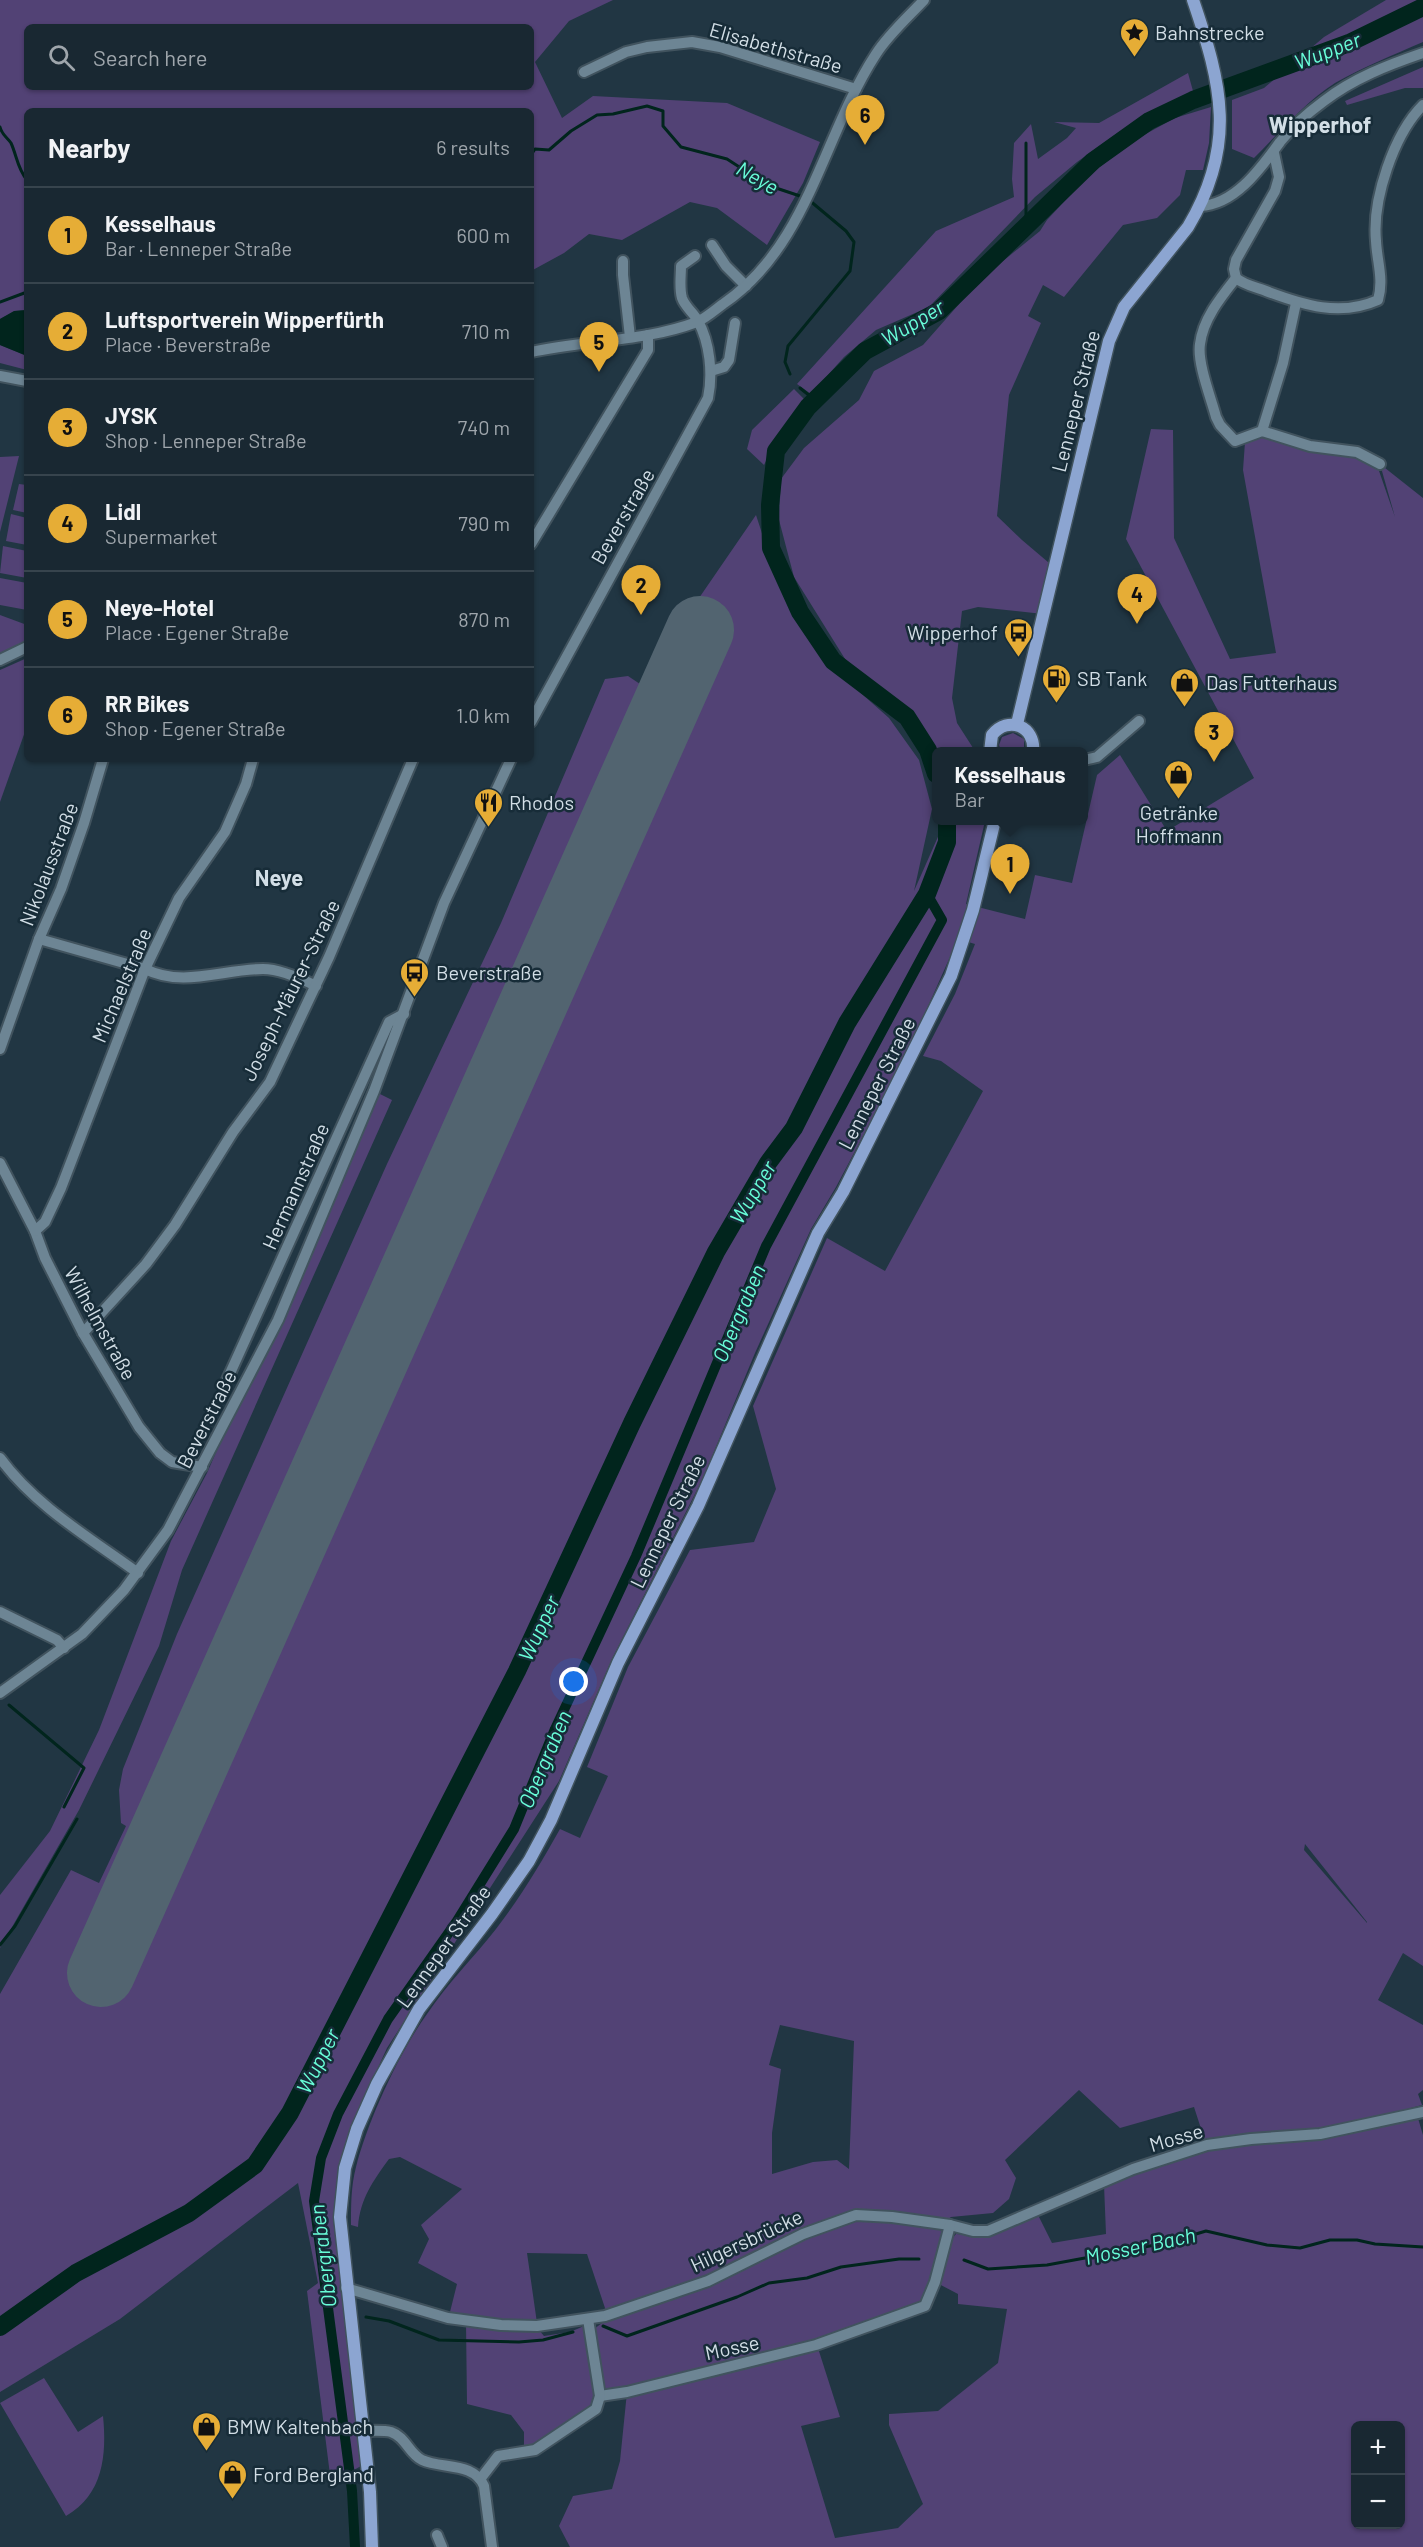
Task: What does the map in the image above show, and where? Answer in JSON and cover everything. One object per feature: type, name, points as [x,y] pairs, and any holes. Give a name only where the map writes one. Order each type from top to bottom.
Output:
[{"type":"main road","name":"Lenneper Straße","points":[[1017,724],[1109,341],[1124,307],[1188,226],[1200,206],[1213,174],[1219,148],[1221,108],[1212,59],[1193,0]]},
{"type":"main road","points":[[990,747],[989,742],[997,729],[1002,725],[1017,724],[1032,737],[1033,747]]},
{"type":"main road","name":"Lenneper Straße","points":[[346,2288],[340,2217],[345,2168],[350,2147],[377,2084],[418,2010],[511,1887],[529,1861],[551,1820],[618,1663],[698,1506],[818,1233],[843,1192],[951,976],[973,910],[994,825]]},
{"type":"main road","points":[[346,2288],[363,2431],[372,2547]]},
{"type":"street","points":[[534,352],[648,335],[699,321],[746,286],[769,264],[800,212],[856,88],[876,53],[924,0]]},
{"type":"street","name":"Elisabethstraße","points":[[584,72],[626,52],[658,45],[692,42],[720,47],[856,88]]},
{"type":"street","points":[[1200,206],[1210,205],[1231,196],[1274,153],[1281,142],[1304,118],[1340,89],[1384,66],[1423,53]]},
{"type":"street","points":[[1236,278],[1296,303],[1315,308],[1363,307],[1378,300],[1382,287],[1375,239],[1379,200],[1396,148],[1408,122],[1423,105]]},
{"type":"street","points":[[1236,278],[1234,269],[1236,260],[1275,191],[1279,177],[1274,153]]},
{"type":"street","points":[[712,245],[726,266],[746,286]]},
{"type":"street","points":[[695,256],[681,266],[681,295],[699,321]]},
{"type":"street","points":[[624,261],[623,275],[630,337]]},
{"type":"street","points":[[1236,278],[1220,298],[1205,327],[1199,345],[1220,425],[1235,441],[1262,431],[1310,446],[1357,452],[1380,464]]},
{"type":"street","points":[[1262,431],[1283,363],[1296,303]]},
{"type":"street","name":"Beverstraße","points":[[534,717],[708,398],[711,371],[699,321]]},
{"type":"street","points":[[711,371],[724,367],[729,360],[735,323]]},
{"type":"street","points":[[534,539],[648,350],[648,335]]},
{"type":"street","points":[[0,376],[24,380]]},
{"type":"street","points":[[0,660],[24,648]]},
{"type":"street","points":[[1088,759],[1097,757],[1139,722]]},
{"type":"street","name":"Nikolausstraße","points":[[0,1049],[39,939],[61,889],[102,762]]},
{"type":"street","name":"Michaelstraße","points":[[35,1231],[45,1222],[61,1188],[145,969],[178,898],[225,832],[246,784],[252,762]]},
{"type":"street","name":"Joseph-Mäurer-Straße","points":[[83,1333],[146,1264],[175,1225],[233,1132],[270,1082],[316,986],[412,762]]},
{"type":"street","name":"Beverstraße","points":[[0,1693],[82,1634],[138,1573],[168,1530],[278,1320],[404,1014],[444,903],[510,762]]},
{"type":"street","points":[[39,939],[145,969],[157,975],[205,977],[266,969],[316,986]]},
{"type":"street","name":"Hermannstraße","points":[[227,1380],[389,1022],[404,1014]]},
{"type":"street","name":"Wilhelmstraße","points":[[0,1163],[83,1333],[140,1427],[160,1454],[172,1462],[202,1467]]},
{"type":"street","points":[[0,1458],[16,1480],[49,1509],[138,1573]]},
{"type":"street","points":[[0,1612],[57,1640],[63,1648]]},
{"type":"street","name":"Mosse","points":[[922,2221],[973,2231],[988,2231],[1133,2169],[1207,2145],[1320,2134],[1423,2112]]},
{"type":"street","name":"Hilgersbrücke","points":[[346,2288],[448,2318],[501,2325],[537,2326],[588,2319],[708,2282],[803,2234],[856,2215],[922,2221]]},
{"type":"street","name":"Mosse","points":[[600,2396],[627,2392],[816,2345],[925,2306],[935,2282],[950,2225]]},
{"type":"street","points":[[481,2478],[498,2456],[535,2450],[596,2409],[600,2396],[588,2319]]},
{"type":"street","points":[[363,2431],[390,2432],[400,2437],[413,2454],[421,2459],[470,2471],[481,2478],[486,2495],[492,2547]]},
{"type":"street","points":[[437,2535],[442,2547]]},
{"type":"shaded area","points":[[0,0],[613,0],[569,21],[535,62],[562,118],[593,96],[727,103],[820,142],[803,183],[767,245],[717,208],[690,202],[622,240],[589,234],[564,253],[534,269],[534,108],[24,108],[24,310],[15,311],[0,319]]},
{"type":"shaded area","points":[[1386,0],[1423,0],[1423,42],[1367,66],[1335,83],[1303,108],[1254,158],[1232,149],[1232,100],[1264,88],[1324,37]]},
{"type":"shaded area","points":[[1423,67],[1423,88],[1405,88],[1347,105],[1345,101]]},
{"type":"shaded area","points":[[1188,73],[1193,91],[1119,132],[1077,162],[1035,197],[929,307],[876,330],[844,357],[811,394],[797,384],[936,231],[1014,197],[1012,179],[1014,143],[1031,124],[1038,159],[1067,138],[1076,128],[1054,122],[1099,123]]},
{"type":"shaded area","points":[[1211,107],[1209,143],[1203,170],[1186,170],[1180,195],[1157,218],[1123,225],[1064,297],[1043,285],[1028,316],[1041,323],[1009,395],[997,516],[1055,568],[1043,614],[978,607],[962,611],[952,698],[957,723],[972,747],[932,747],[932,758],[925,743],[901,711],[860,683],[794,577],[779,520],[781,479],[804,448],[859,400],[874,371],[923,345],[982,278],[1040,231],[1047,220],[1086,178],[1131,142],[1175,118]]},
{"type":"shaded area","points":[[24,310],[24,355],[0,345],[0,319],[14,311]]},
{"type":"shaded area","points":[[0,345],[24,355],[24,369],[0,363]]},
{"type":"shaded area","points":[[794,389],[805,400],[779,434],[764,465],[747,449],[752,430]]},
{"type":"shaded area","points":[[1151,429],[1173,430],[1174,538],[1230,659],[1276,653],[1243,470],[1245,442],[1262,435],[1358,457],[1378,468],[1395,517],[1380,464],[1423,498],[1423,1966],[1403,1953],[1378,2000],[1423,2025],[1423,2090],[1418,2094],[1422,2105],[1341,2127],[1249,2133],[1205,2141],[1194,2107],[1120,2128],[1079,2090],[1005,2160],[1016,2178],[1009,2199],[993,2213],[951,2217],[935,2228],[942,2231],[942,2239],[929,2289],[920,2304],[817,2345],[840,2417],[801,2426],[835,2538],[898,2528],[923,2504],[889,2425],[889,2414],[938,2411],[998,2363],[1007,2309],[958,2304],[958,2294],[937,2283],[950,2241],[956,2234],[973,2235],[1037,2213],[1052,2243],[1106,2234],[1104,2185],[1136,2172],[1215,2149],[1342,2135],[1417,2115],[1423,2135],[1423,2547],[570,2547],[559,2526],[573,2496],[612,2489],[620,2461],[627,2392],[603,2391],[594,2329],[602,2323],[698,2285],[606,2311],[587,2254],[527,2253],[537,2323],[449,2316],[457,2284],[418,2263],[429,2239],[421,2225],[462,2189],[400,2157],[389,2159],[383,2167],[364,2199],[358,2227],[351,2225],[352,2188],[361,2149],[376,2108],[395,2067],[416,2030],[435,2003],[513,1905],[560,1829],[580,1838],[608,1776],[587,1767],[628,1667],[690,1550],[754,1542],[776,1489],[753,1406],[827,1238],[885,1271],[983,1091],[941,1061],[923,1056],[955,994],[975,944],[958,939],[909,1049],[836,1187],[811,1229],[755,1353],[703,1478],[612,1659],[559,1781],[387,2048],[354,2120],[340,2162],[333,2218],[361,2466],[331,2483],[307,2291],[318,2283],[298,2183],[120,2319],[0,2392],[0,1994],[71,1870],[99,1883],[126,1826],[121,1823],[119,1790],[123,1769],[177,1634],[387,1164],[501,923],[605,679],[628,676],[640,684],[756,515],[777,579],[804,633],[828,664],[889,718],[919,760],[932,809],[914,891],[943,825],[984,825],[966,904],[1025,919],[1035,875],[1072,883],[1085,825],[1088,825],[1088,814],[1097,775],[1120,755],[1167,831],[1254,778],[1126,539]],"holes":[[[1305,1844],[1367,1922],[1304,1850]],[[780,2025],[854,2041],[849,2169],[837,2160],[813,2162],[772,2174],[772,2133],[781,2069],[769,2065]]]},
{"type":"shaded area","points":[[19,456],[0,532],[0,457]]},
{"type":"shaded area","points":[[19,484],[24,485],[24,512],[13,510]]},
{"type":"shaded area","points":[[11,514],[24,517],[24,544],[6,541]]},
{"type":"shaded area","points":[[3,546],[24,550],[24,577],[0,573]]},
{"type":"shaded area","points":[[0,578],[24,582],[24,609],[0,605]]},
{"type":"shaded area","points":[[0,615],[24,624],[24,642],[0,653]]},
{"type":"shaded area","points":[[24,659],[24,734],[0,802],[0,670]]},
{"type":"shaded area","points":[[1013,733],[1024,739],[1024,747],[1000,747],[1002,737]]},
{"type":"shaded area","points":[[374,1091],[392,1100],[182,1570],[159,1646],[79,1810],[0,1948],[0,1895],[50,1831],[99,1730],[171,1541],[207,1473]]},
{"type":"shaded area","points":[[466,2323],[538,2329],[544,2336],[570,2332],[584,2326],[596,2396],[594,2404],[534,2447],[524,2450],[524,2432],[511,2415],[467,2404]]},
{"type":"shaded area","points":[[44,2378],[78,2432],[103,2416],[104,2445],[100,2473],[88,2497],[66,2516],[0,2403]]},
{"type":"waterway","name":"Wupper","points":[[932,762],[928,750],[907,717],[833,661],[800,612],[771,548],[770,505],[776,451],[808,407],[865,351],[939,311],[1093,161],[1149,121],[1193,100],[1349,43],[1423,7]]},
{"type":"waterway","name":"Neye","points":[[534,150],[549,150],[571,131],[597,115],[613,114],[647,106],[663,111],[663,126],[681,147],[727,159],[767,185],[803,197]]},
{"type":"waterway","points":[[0,127],[11,143],[24,175]]},
{"type":"waterway","points":[[1026,143],[1026,228]]},
{"type":"waterway","name":"Neye","points":[[790,374],[785,362],[788,346],[850,271],[854,242],[846,231],[809,200]]},
{"type":"waterway","name":"Neye","points":[[0,302],[24,293]]},
{"type":"waterway","name":"Neye","points":[[800,388],[815,400]]},
{"type":"waterway","name":"Wupper","points":[[0,2327],[76,2273],[189,2213],[255,2165],[290,2113],[517,1671],[632,1423],[716,1252],[768,1163],[794,1128],[847,1023],[927,894],[947,842],[947,825]]},
{"type":"waterway","name":"Obergraben","points":[[355,2547],[352,2491],[314,2201],[321,2158],[338,2114],[388,2019],[457,1921],[514,1829],[555,1729],[636,1556],[766,1246],[942,920],[927,894]]},
{"type":"waterway","points":[[9,1705],[84,1768],[64,1807]]},
{"type":"waterway","points":[[0,1945],[15,1926],[77,1819]]},
{"type":"waterway","name":"Mosser Bach","points":[[964,2260],[988,2269],[1047,2265],[1166,2243],[1206,2231],[1267,2245],[1300,2248],[1330,2240],[1357,2240],[1375,2244],[1423,2247]]},
{"type":"waterway","name":"Mosser Bach","points":[[603,2326],[627,2336],[737,2297],[769,2283],[807,2278],[841,2267],[899,2259],[919,2259]]},
{"type":"waterway","name":"Mosser Bach","points":[[366,2317],[389,2321],[439,2340],[519,2342],[543,2340],[573,2332]]},
{"type":"runway","points":[[101,1973],[700,630]]},
{"type":"place","name":"Bahnstrecke","points":[[1134,58]]},
{"type":"place","name":"RR Bikes","points":[[865,145]]},
{"type":"place","name":"Neye-Hotel","points":[[599,372]]},
{"type":"place","name":"Luftsportverein Wipperfürth","points":[[641,615]]},
{"type":"place","name":"Lidl","points":[[1137,624]]},
{"type":"place","name":"Wipperhof","points":[[1019,658]]},
{"type":"place","name":"SB Tank","points":[[1056,704]]},
{"type":"place","name":"Das Futterhaus","points":[[1185,708]]},
{"type":"place","name":"JYSK","points":[[1214,762]]},
{"type":"place","name":"Getränke Hoffmann","points":[[1179,800]]},
{"type":"place","name":"Rhodos","points":[[488,828]]},
{"type":"place","name":"Kesselhaus","points":[[1010,894]]},
{"type":"place","name":"Beverstraße","points":[[415,998]]},
{"type":"place","name":"BMW Kaltenbach","points":[[206,2452]]},
{"type":"place","name":"Ford Bergland","points":[[232,2500]]},
{"type":"district","name":"Wipperhof","points":[[1320,124]]},
{"type":"district","name":"Neye","points":[[279,877]]}]
